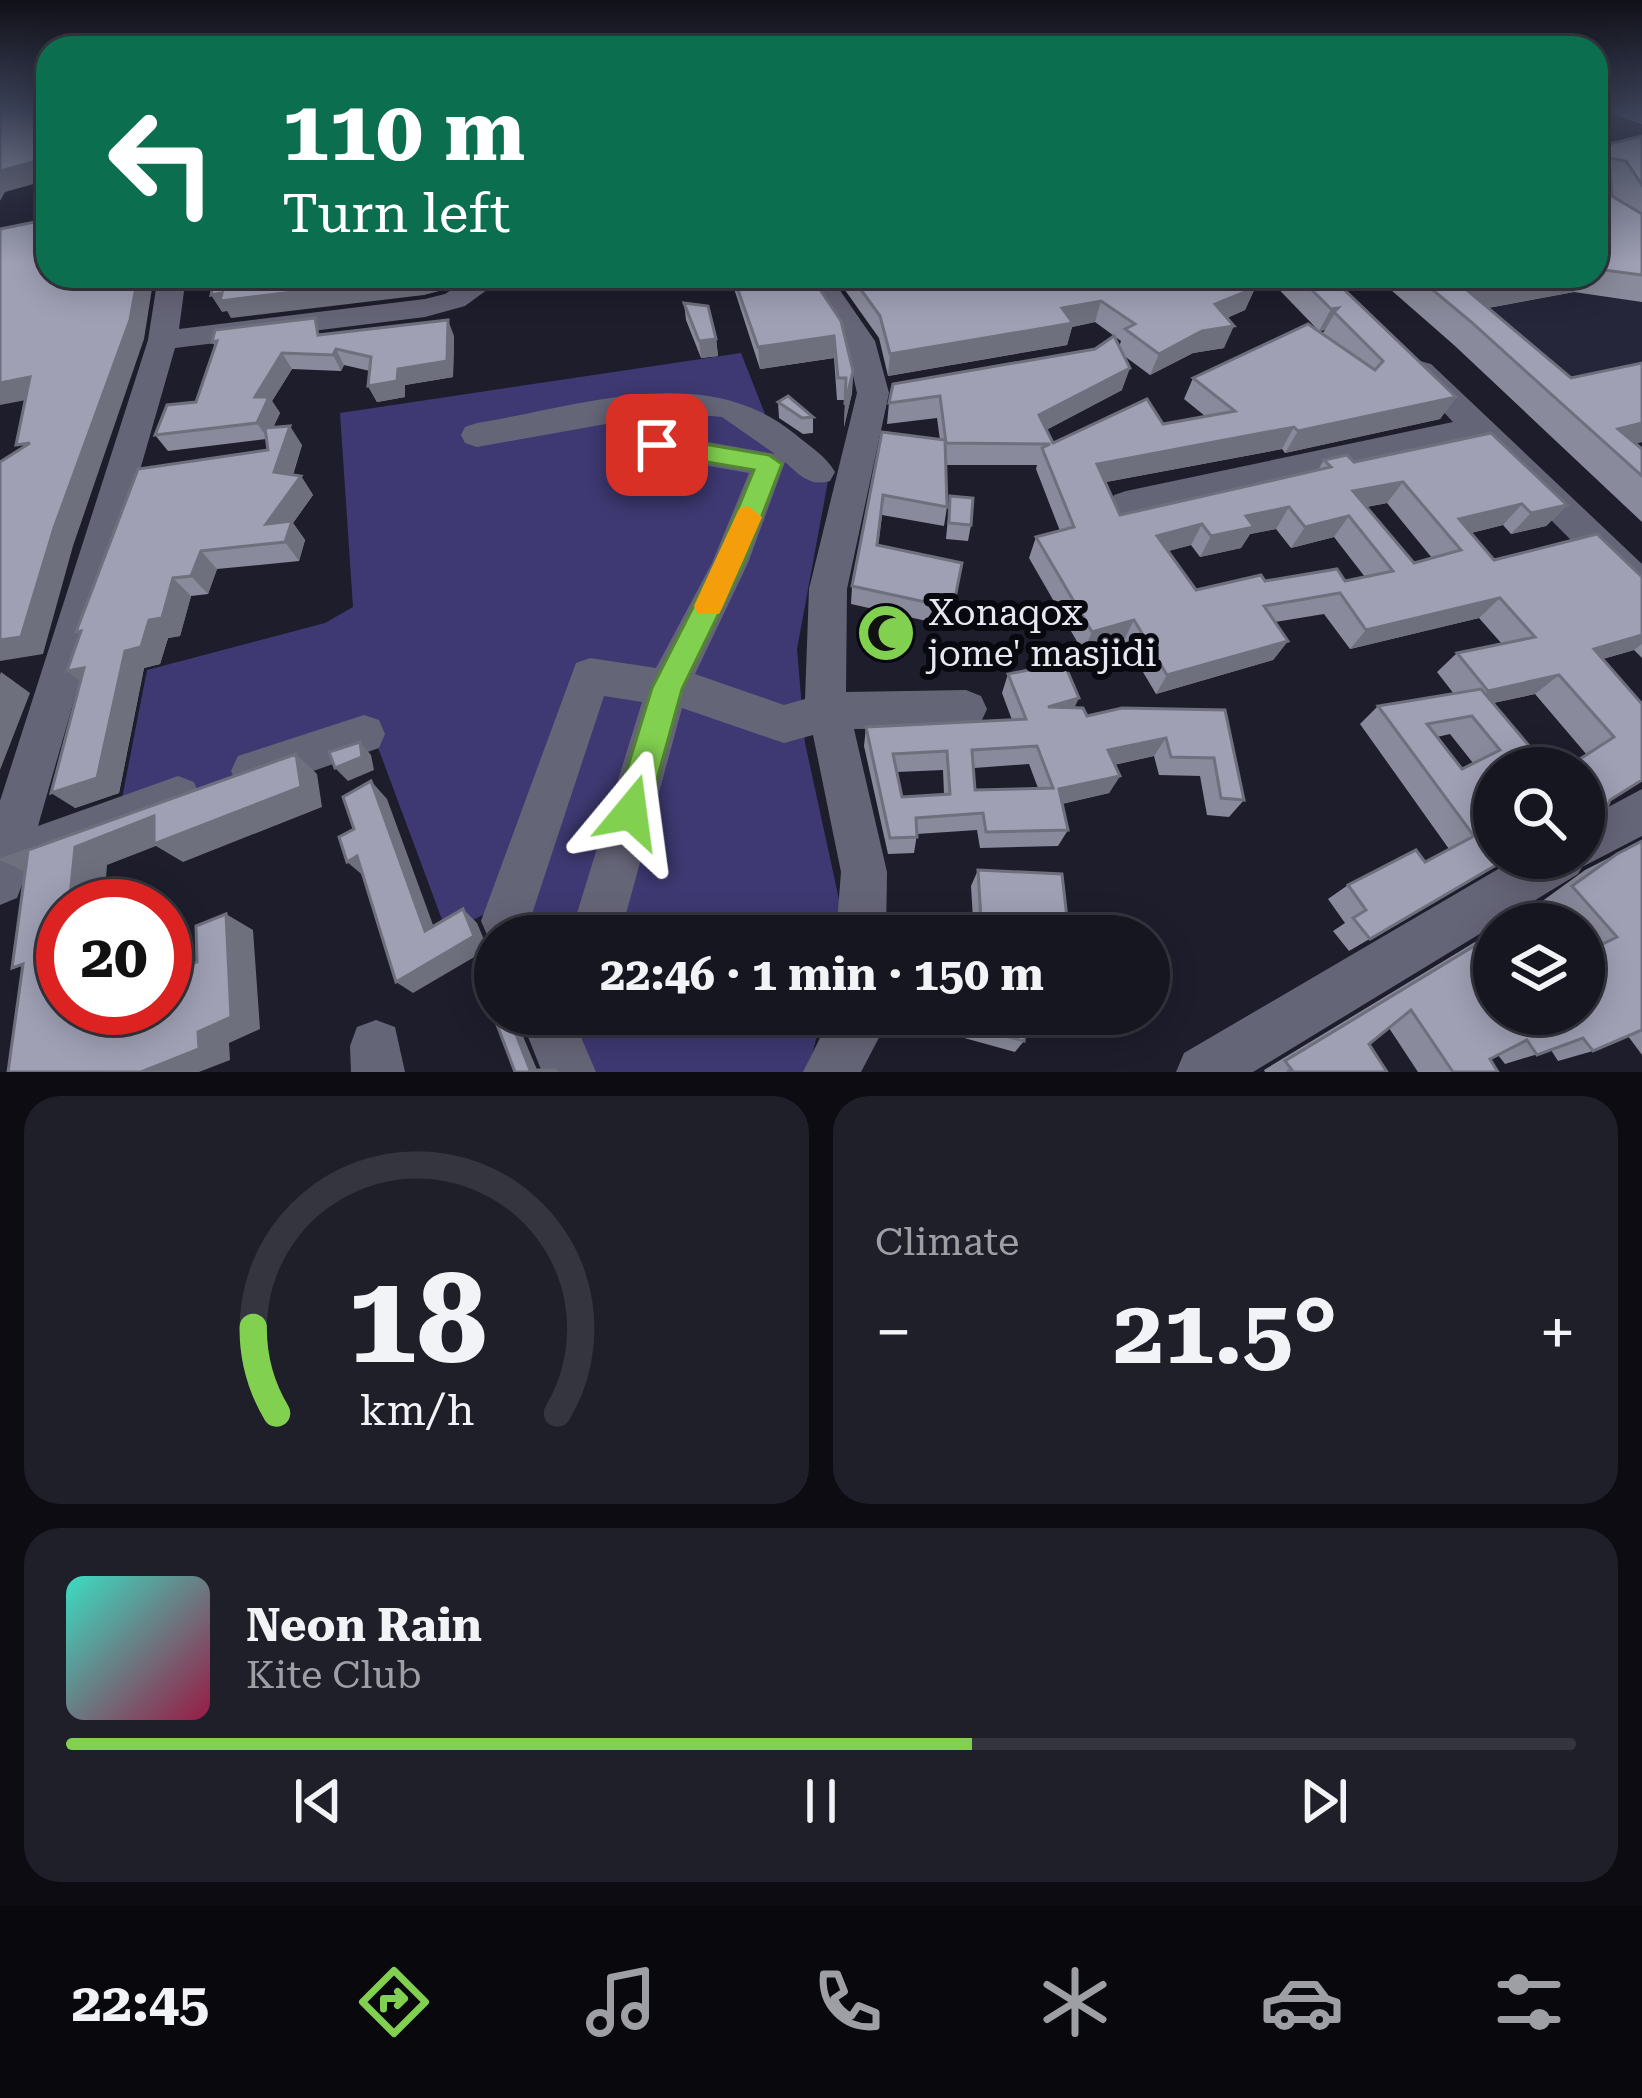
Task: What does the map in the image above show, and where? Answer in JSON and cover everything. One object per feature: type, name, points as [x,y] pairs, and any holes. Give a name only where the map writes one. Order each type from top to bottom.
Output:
[{"type":"street","points":[[1,872],[164,340],[170,288]]},
{"type":"street","points":[[164,340],[425,308],[454,300],[473,288]]},
{"type":"street","points":[[824,288],[860,341],[873,393],[828,589],[829,711],[864,872],[862,915]]},
{"type":"street","points":[[1400,352],[1642,587]]},
{"type":"street","points":[[873,393],[914,388]]},
{"type":"street","points":[[477,435],[702,400],[742,410],[818,472]]},
{"type":"street","points":[[601,915],[667,688],[730,562],[769,464],[653,459],[664,403]]},
{"type":"street","points":[[1126,504],[1478,428]]},
{"type":"street","points":[[507,915],[590,676],[696,692],[784,724],[829,711],[966,710]]},
{"type":"street","points":[[1,872],[81,830],[364,734]]},
{"type":"street","points":[[1605,833],[1642,811]]},
{"type":"street","points":[[1203,1072],[1527,879]]},
{"type":"street","points":[[830,1072],[854,1035]]},
{"type":"shaded area","points":[[1642,250],[1642,405],[1542,426],[1390,288],[1608,288],[1608,269]]},
{"type":"shaded area","points":[[741,353],[765,414],[755,419],[828,481],[797,649],[805,743],[842,915],[495,915],[493,910],[474,915],[474,920],[447,933],[373,734],[115,834],[147,670],[325,623],[353,607],[340,413]]},
{"type":"shaded area","points":[[549,1035],[817,1035],[808,1072],[566,1072]]},
{"type":"building","points":[[0,161],[36,161],[36,161],[0,171]]},
{"type":"building","points":[[1608,161],[1612,196],[1642,214],[1642,275],[1608,271]]},
{"type":"building","points":[[1626,161],[1642,161],[1642,185]]},
{"type":"building","points":[[36,222],[36,288],[136,288],[130,320],[54,528],[21,637],[0,640],[0,462],[30,443],[16,445],[30,377],[0,383],[0,229]]},
{"type":"building","points":[[212,288],[325,288],[220,301],[222,293],[211,295]]},
{"type":"building","points":[[737,288],[819,288],[841,321],[853,371],[845,405],[846,378],[838,378],[834,336],[758,347]]},
{"type":"building","points":[[860,288],[1255,288],[1215,304],[1234,326],[1202,331],[1159,354],[1125,329],[1135,324],[1101,301],[1062,308],[1073,323],[890,354],[880,316]]},
{"type":"building","points":[[1310,288],[1342,288],[1456,397],[1298,431],[1294,427],[1097,464],[1120,515],[1331,467],[1324,460],[1347,455],[1354,462],[1491,433],[1567,505],[1531,513],[1522,504],[1459,519],[1494,560],[1597,534],[1642,577],[1642,635],[1594,649],[1642,704],[1642,780],[1605,808],[1605,747],[1599,747],[1614,737],[1559,675],[1488,691],[1457,653],[1535,637],[1500,598],[1366,630],[1340,593],[1264,606],[1288,641],[1167,675],[1134,620],[1092,632],[1036,537],[1074,527],[1042,448],[1050,444],[946,443],[940,396],[889,403],[893,384],[1095,349],[1114,336],[1130,368],[1039,415],[1053,443],[1147,399],[1163,424],[1235,411],[1193,378],[1308,324],[1375,370],[1383,361],[1334,312],[1338,308],[1331,309]],"holes":[[[1403,482],[1461,550],[1414,563],[1353,491]],[[1289,507],[1305,527],[1349,516],[1393,571],[1345,581],[1337,569],[1265,581],[1261,575],[1196,590],[1157,536],[1202,524],[1211,536],[1254,527],[1246,516]]]},
{"type":"building","points":[[1430,288],[1484,288],[1468,291],[1571,378],[1642,363],[1642,423],[1618,429],[1642,449],[1642,476]]},
{"type":"building","points":[[684,303],[708,306],[716,339],[699,341]]},
{"type":"building","points":[[315,318],[318,335],[448,320],[447,361],[398,369],[397,381],[368,386],[371,357],[336,349],[333,355],[282,353],[255,397],[269,397],[257,423],[155,435],[167,405],[196,402],[217,341],[212,342],[215,330]]},
{"type":"building","points":[[788,396],[813,417],[802,418],[778,402]]},
{"type":"building","points":[[290,426],[274,472],[301,476],[266,524],[292,521],[285,542],[201,551],[191,576],[173,578],[162,618],[149,620],[141,647],[125,651],[97,778],[51,793],[84,668],[67,671],[81,631],[76,632],[138,469],[268,450],[265,428]]},
{"type":"building","points":[[882,432],[945,440],[947,507],[883,495],[877,545],[962,563],[953,608],[852,586]]},
{"type":"building","points":[[950,496],[973,498],[971,525],[949,523]]},
{"type":"building","points":[[1064,663],[1079,698],[1048,707],[1083,708],[1087,716],[1122,708],[1225,710],[1244,800],[1221,798],[1214,758],[1171,757],[1166,738],[1108,750],[1120,776],[1059,789],[1068,830],[986,832],[983,813],[916,818],[917,837],[890,838],[866,727],[1026,719],[1008,674]],"holes":[[[1037,746],[1053,788],[975,790],[972,750]],[[947,751],[950,794],[902,797],[893,754]]]},
{"type":"building","points":[[1481,689],[1530,747],[1498,747],[1472,716],[1427,724],[1462,769],[1473,764],[1473,835],[1378,706]]},
{"type":"building","points":[[360,742],[362,757],[335,768],[329,752]]},
{"type":"building","points":[[296,754],[301,787],[154,844],[154,816],[75,847],[72,879],[36,879],[36,1035],[192,1035],[196,926],[226,914],[231,1017],[198,1032],[199,1049],[141,1072],[8,1072],[23,964],[12,968],[28,851],[0,860]]},
{"type":"building","points":[[371,781],[425,931],[463,909],[474,936],[396,982],[357,856],[347,862],[339,837],[354,829],[343,797]]},
{"type":"building","points":[[1473,837],[1473,879],[1370,939],[1353,918],[1366,910],[1348,885],[1416,850],[1425,862]]},
{"type":"building","points":[[1642,841],[1642,1030],[1593,1051],[1583,1038],[1537,1055],[1527,1040],[1490,1059],[1498,1072],[1453,1072],[1411,1010],[1369,1044],[1387,1072],[1287,1072],[1292,1070],[1285,1061],[1473,947],[1473,1035],[1605,1035],[1605,943],[1617,937],[1605,923],[1605,903],[1587,903],[1572,886],[1582,879],[1605,879],[1605,863]]},
{"type":"building","points":[[978,870],[1062,874],[1067,915],[981,915]]},
{"type":"building","points":[[501,1035],[516,1035],[530,1070],[556,1072],[515,1072]]},
{"type":"slow traffic","points":[[708,606],[748,517]]},
{"type":"place","name":"Xonaqox jome' masjidi","points":[[886,633]]},
{"type":"route","points":[[631,812],[667,688],[730,562],[769,464],[657,445]]}]
